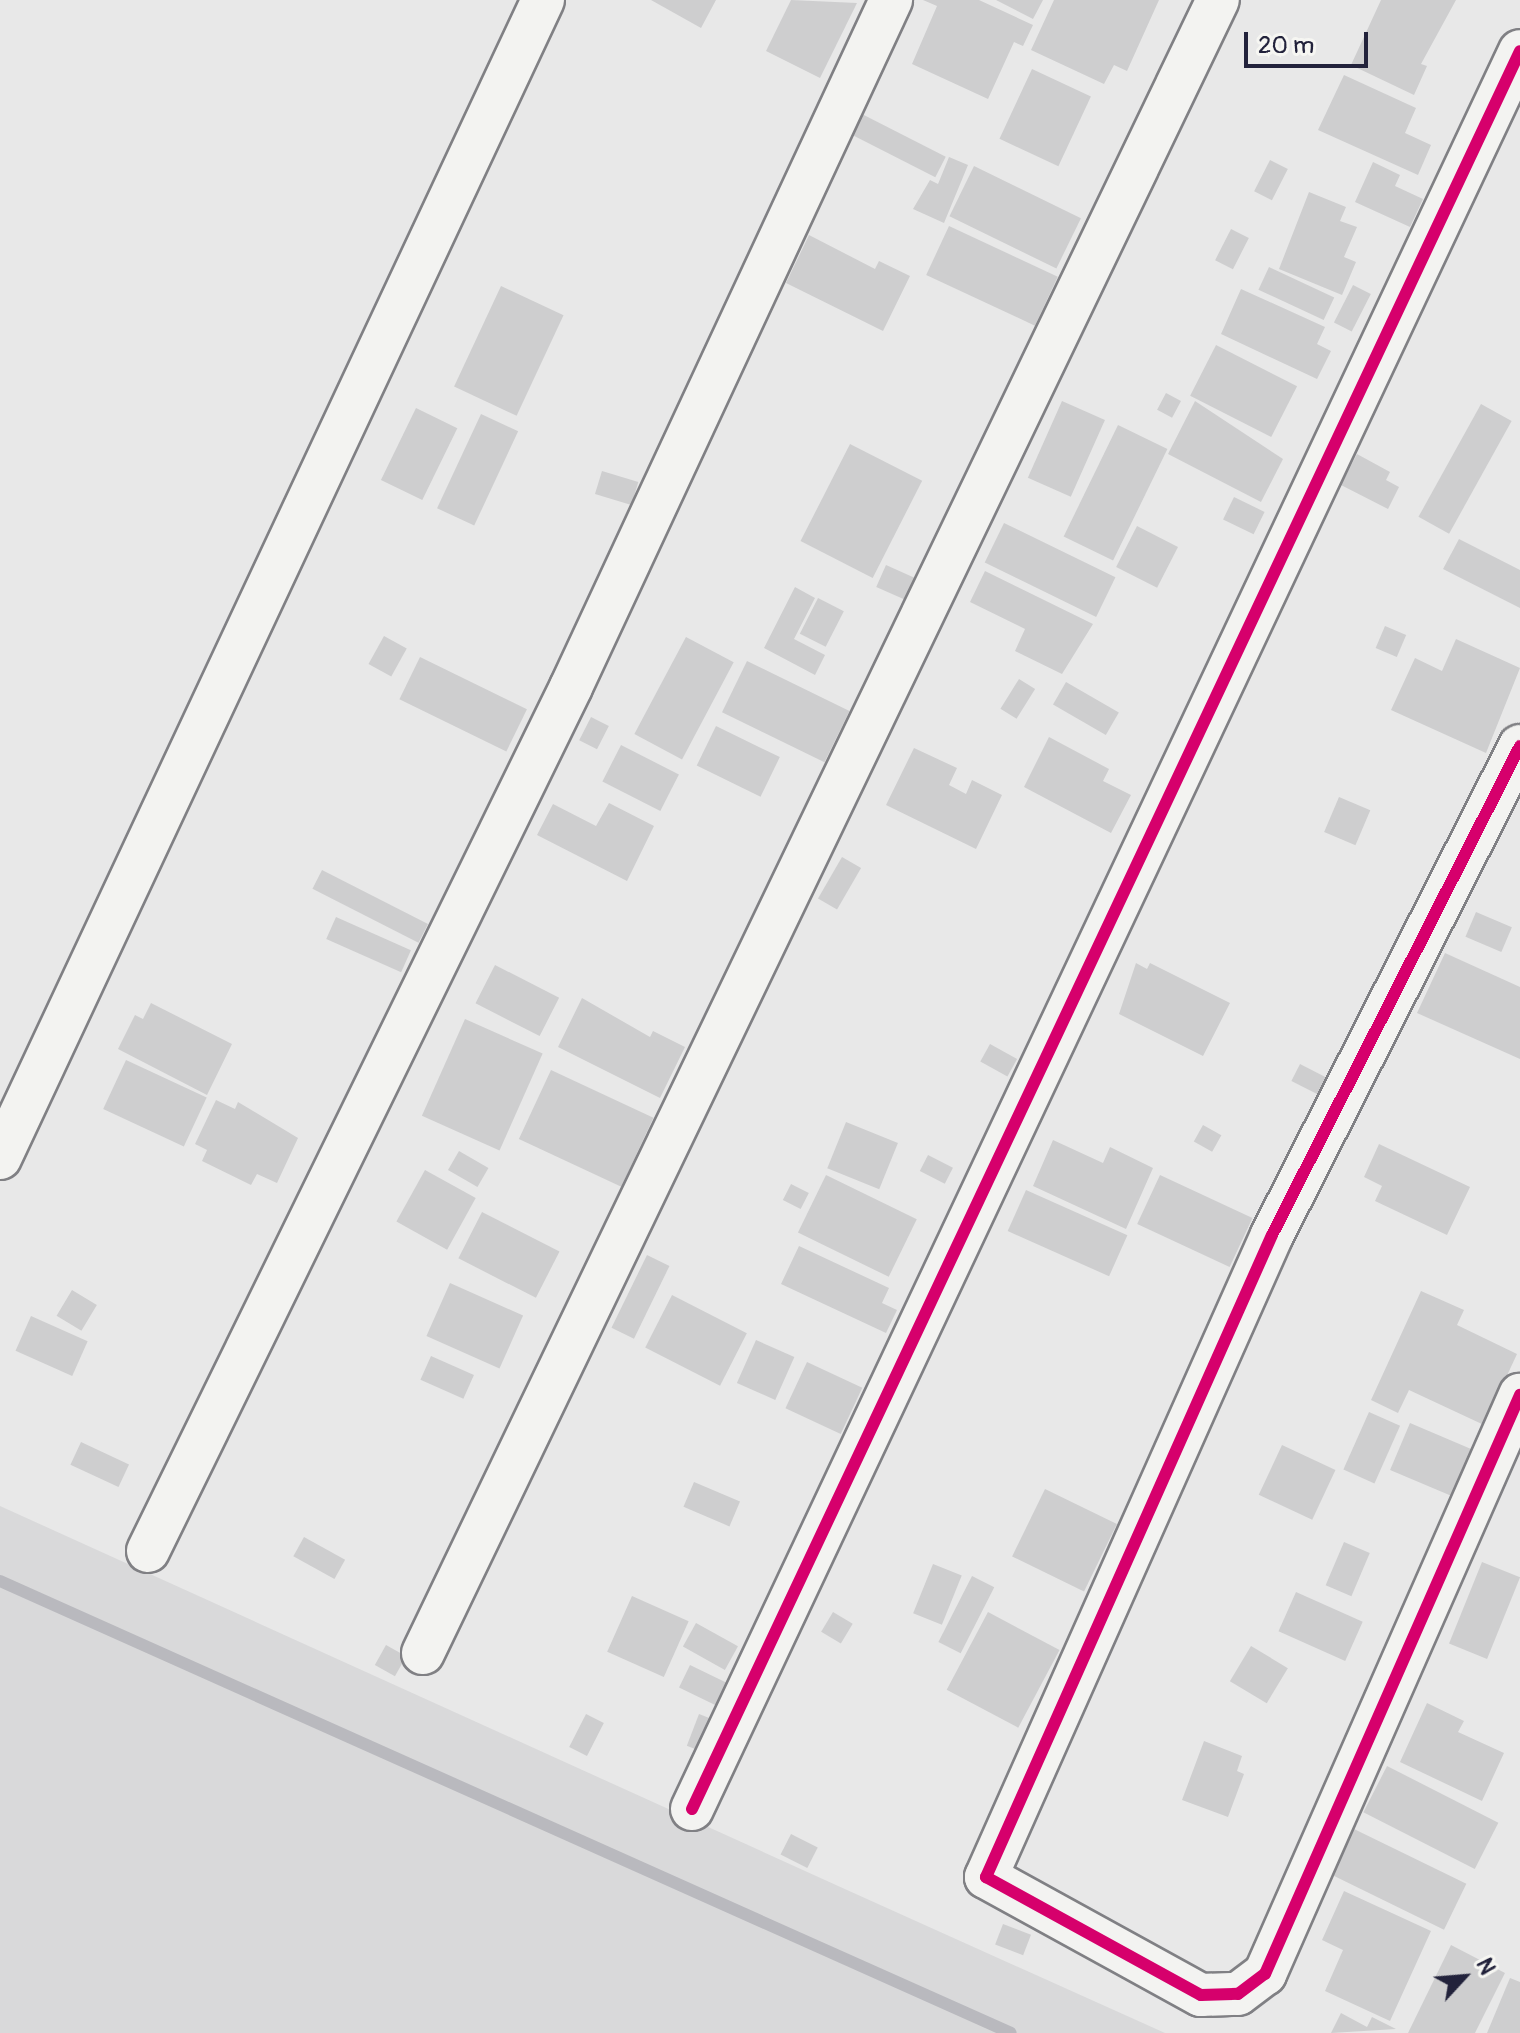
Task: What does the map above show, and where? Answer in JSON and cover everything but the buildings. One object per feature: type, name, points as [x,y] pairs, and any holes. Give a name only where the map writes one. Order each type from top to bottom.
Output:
[{"type":"street","points":[[0,1158],[543,0]]},
{"type":"street","points":[[148,1551],[571,687],[891,0]]},
{"type":"street","points":[[423,1653],[1218,0]]},
{"type":"street","points":[[692,1809],[1520,51]]},
{"type":"street","points":[[1520,746],[1272,1235],[986,1877],[1201,1995],[1238,1994],[1265,1974],[1520,1395]]},
{"type":"shaded area","points":[[0,1506],[847,1890],[1165,2033],[0,2033]]},
{"type":"waterway","points":[[0,1581],[1011,2033]]},
{"type":"cycle path","points":[[692,1809],[1520,51]]},
{"type":"cycle path","points":[[1520,746],[1272,1235],[986,1877],[1201,1995],[1238,1994],[1265,1974],[1520,1395]]}]
